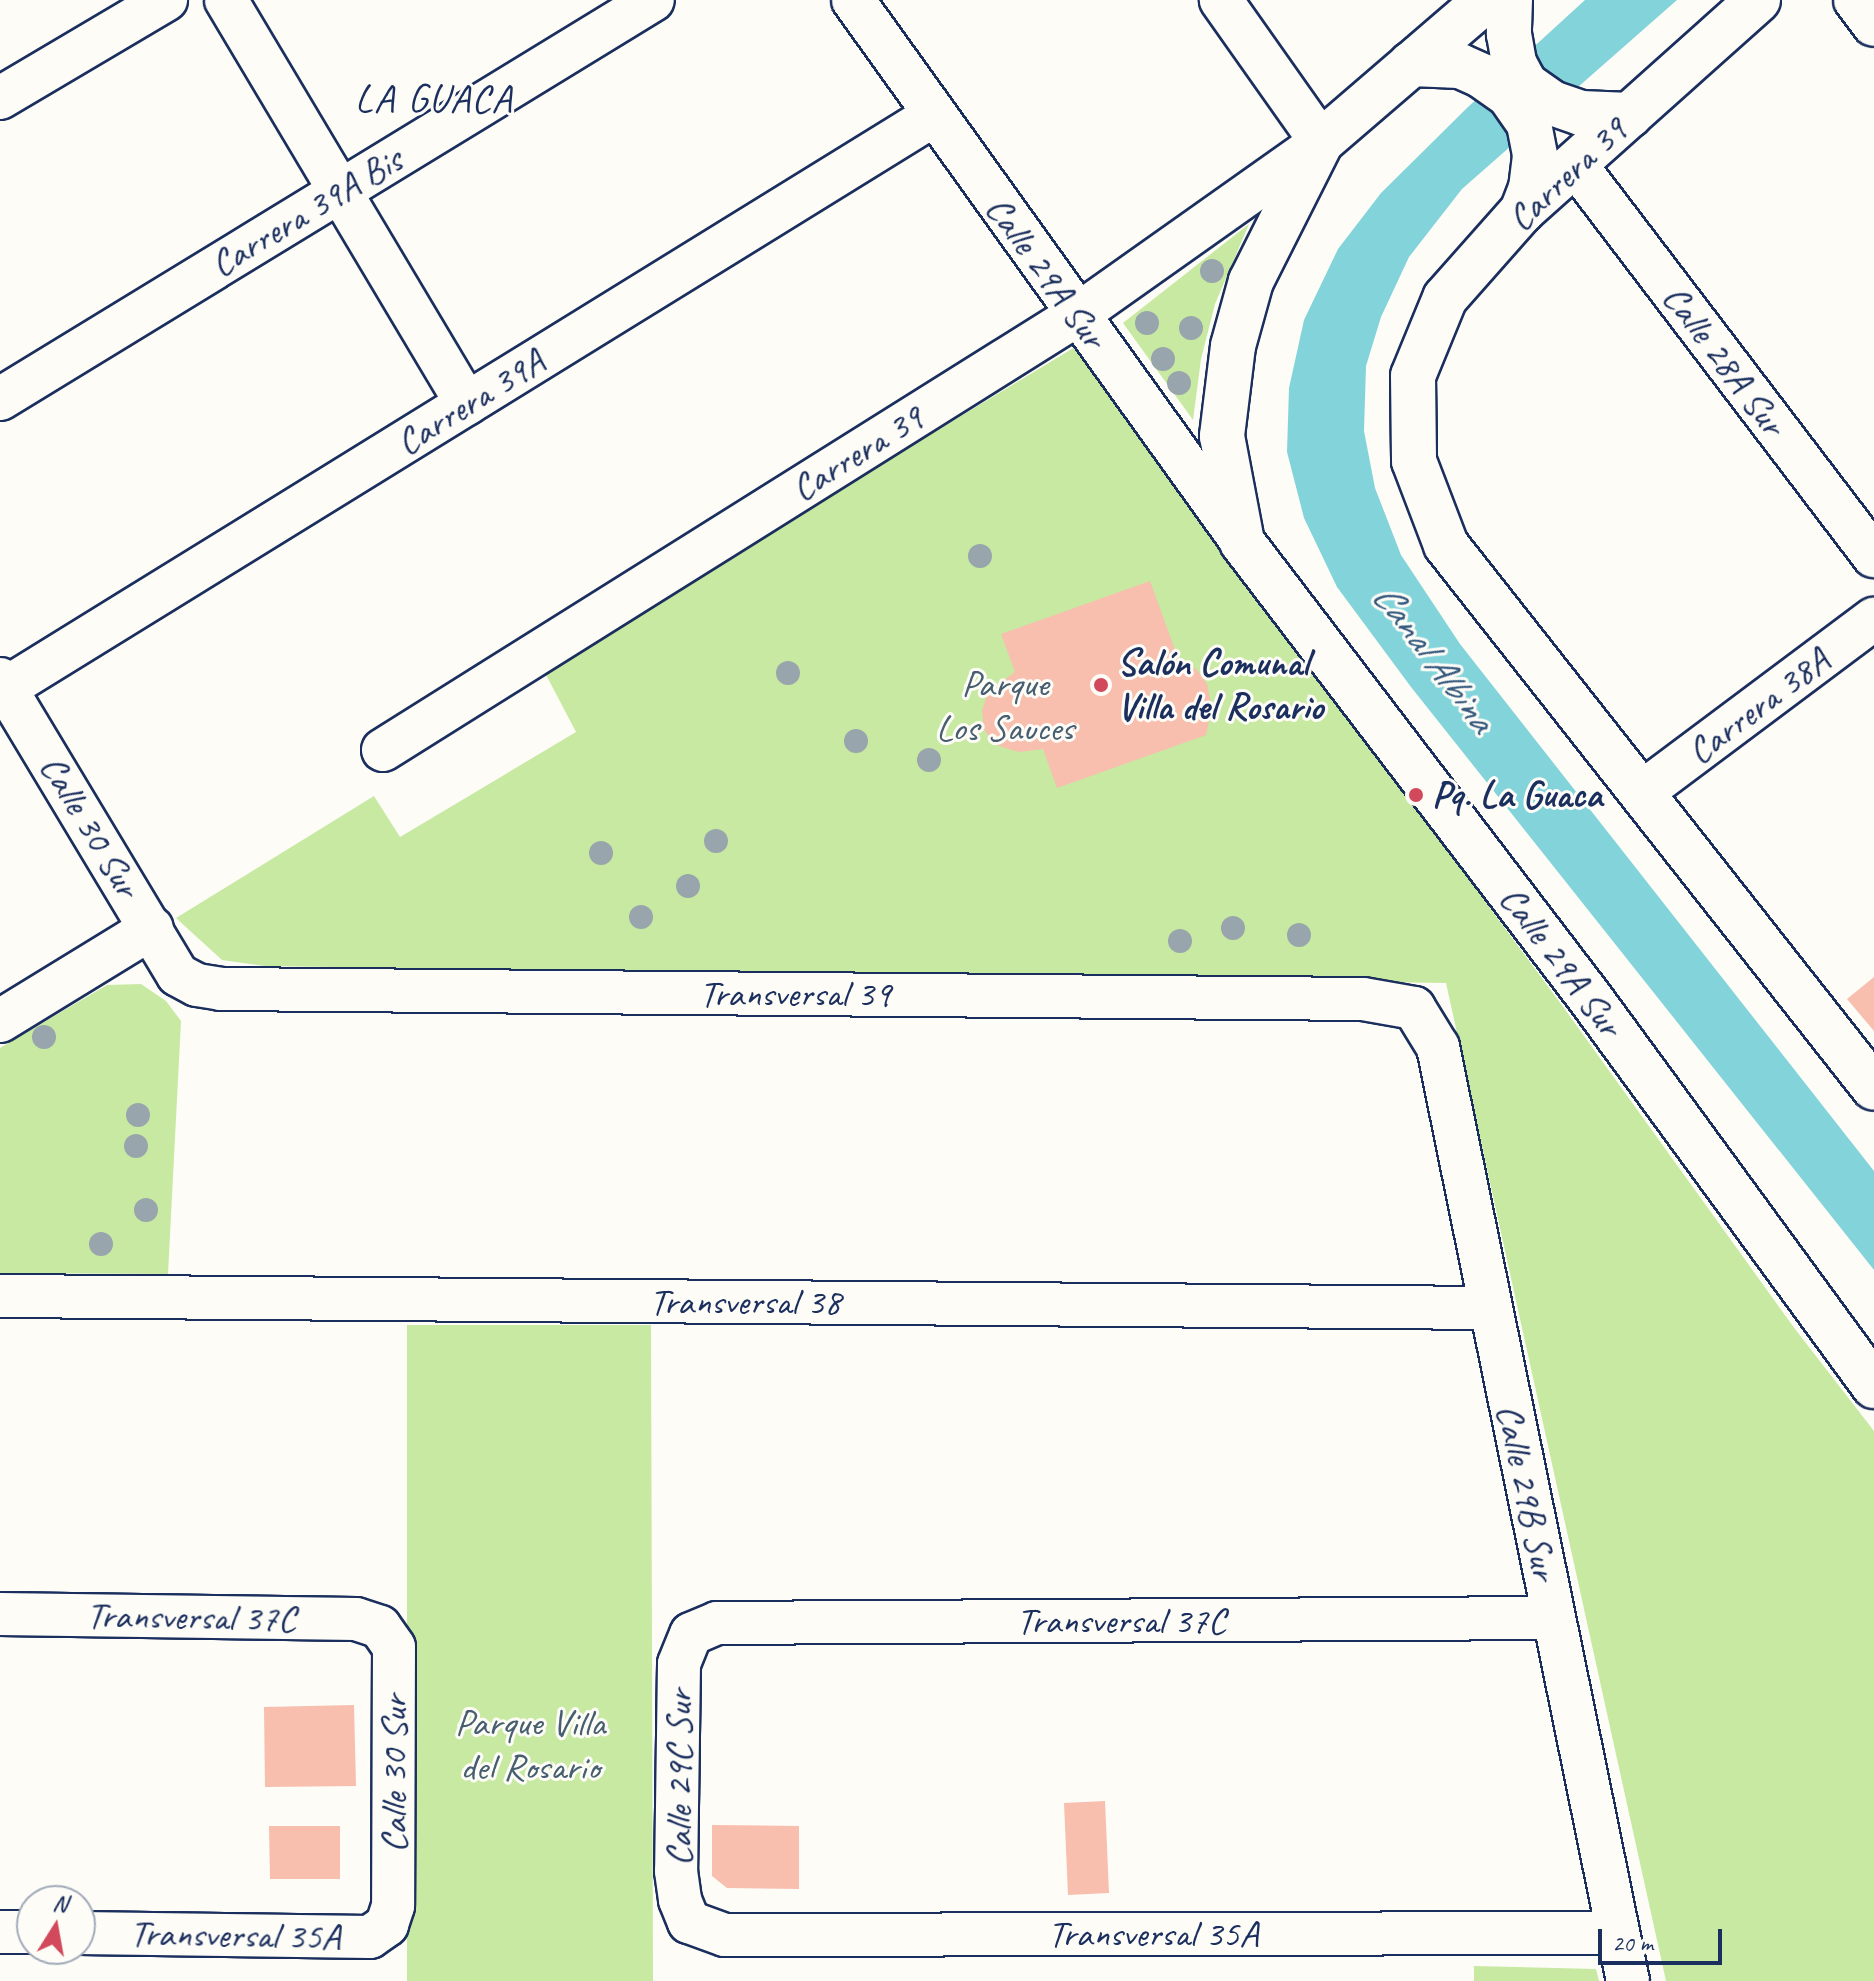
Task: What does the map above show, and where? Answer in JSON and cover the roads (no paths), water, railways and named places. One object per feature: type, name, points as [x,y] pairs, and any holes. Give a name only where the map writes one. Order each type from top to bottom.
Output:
[{"type":"street","points":[[0,98],[166,0]]},
{"type":"street","points":[[226,0],[467,404]]},
{"type":"street","name":"Carrera 39A Bis","points":[[0,399],[653,0]]},
{"type":"street","name":"Calle 29A Sur","points":[[853,0],[1242,542],[1593,1002],[1874,1386]]},
{"type":"street","points":[[1221,0],[1321,142]]},
{"type":"street","name":"Carrera 39","points":[[383,750],[1077,315],[1321,142],[1486,0]]},
{"type":"street","points":[[1510,0],[1511,48],[1525,84],[1552,103],[1581,113],[1630,115]]},
{"type":"street","name":"Carrera 39","points":[[1641,793],[1446,545],[1414,461],[1413,376],[1445,298],[1522,211],[1758,0]]},
{"type":"street","points":[[1855,0],[1874,25]]},
{"type":"street","points":[[1411,64],[1460,66],[1509,95],[1529,124],[1535,156],[1531,188],[1522,211]]},
{"type":"street","name":"Carrera 39A","points":[[3,683],[467,404],[934,115]]},
{"type":"street","name":"Carrera 39","points":[[1233,346],[1251,281],[1321,142]]},
{"type":"street","name":"Calle 28A Sur","points":[[1575,164],[1874,556]]},
{"type":"street","name":"Calle 29A Sur","points":[[1233,346],[1222,436],[1242,542]]},
{"type":"street","name":"Carrera 38A","points":[[1641,793],[1874,619]]},
{"type":"street","name":"Calle 30 Sur","points":[[3,683],[178,975]]},
{"type":"street","points":[[1641,793],[1873,1084]]},
{"type":"street","points":[[0,1021],[152,928]]},
{"type":"street","name":"Transversal 39","points":[[178,975],[197,985],[221,989],[1363,999],[1414,1008]]},
{"type":"street","name":"Calle 29B Sur","points":[[1414,1008],[1438,1047],[1628,1981]]},
{"type":"street","name":"Transversal 38","points":[[0,1296],[1490,1308]]},
{"type":"street","name":"Transversal 37C","points":[[0,1614],[356,1619],[380,1627]]},
{"type":"street","name":"Transversal 37C","points":[[691,1634],[717,1623],[1553,1618]]},
{"type":"street","name":"Calle 30 Sur","points":[[380,1627],[394,1647],[393,1906],[387,1925]]},
{"type":"street","name":"Calle 29C Sur","points":[[689,1922],[680,1900],[676,1871],[679,1664],[691,1634]]},
{"type":"street","name":"Transversal 35A","points":[[689,1922],[725,1935],[1618,1933]]},
{"type":"street","name":"Transversal 35A","points":[[96,1933],[370,1937],[387,1925]]},
{"type":"water","name":"Canal Albina","points":[[1585,0],[1677,0],[1462,189],[1409,257],[1381,317],[1366,366],[1364,431],[1375,488],[1401,555],[1460,644],[1874,1171],[1874,1270],[1411,687],[1337,587],[1304,518],[1287,452],[1289,388],[1304,320],[1338,249],[1381,193],[1468,107]]},
{"type":"place","name":"Salón Comunal Villa del Rosario","points":[[1101,685]]},
{"type":"place","name":"Pq. La Guaca","points":[[1416,795]]},
{"type":"district","name":"LA GUACA","points":[[434,98]]},
{"type":"park label","name":"Parque Los Sauces","points":[[1005,706]]},
{"type":"park label","name":"Parque Villa del Rosario","points":[[530,1745]]}]
